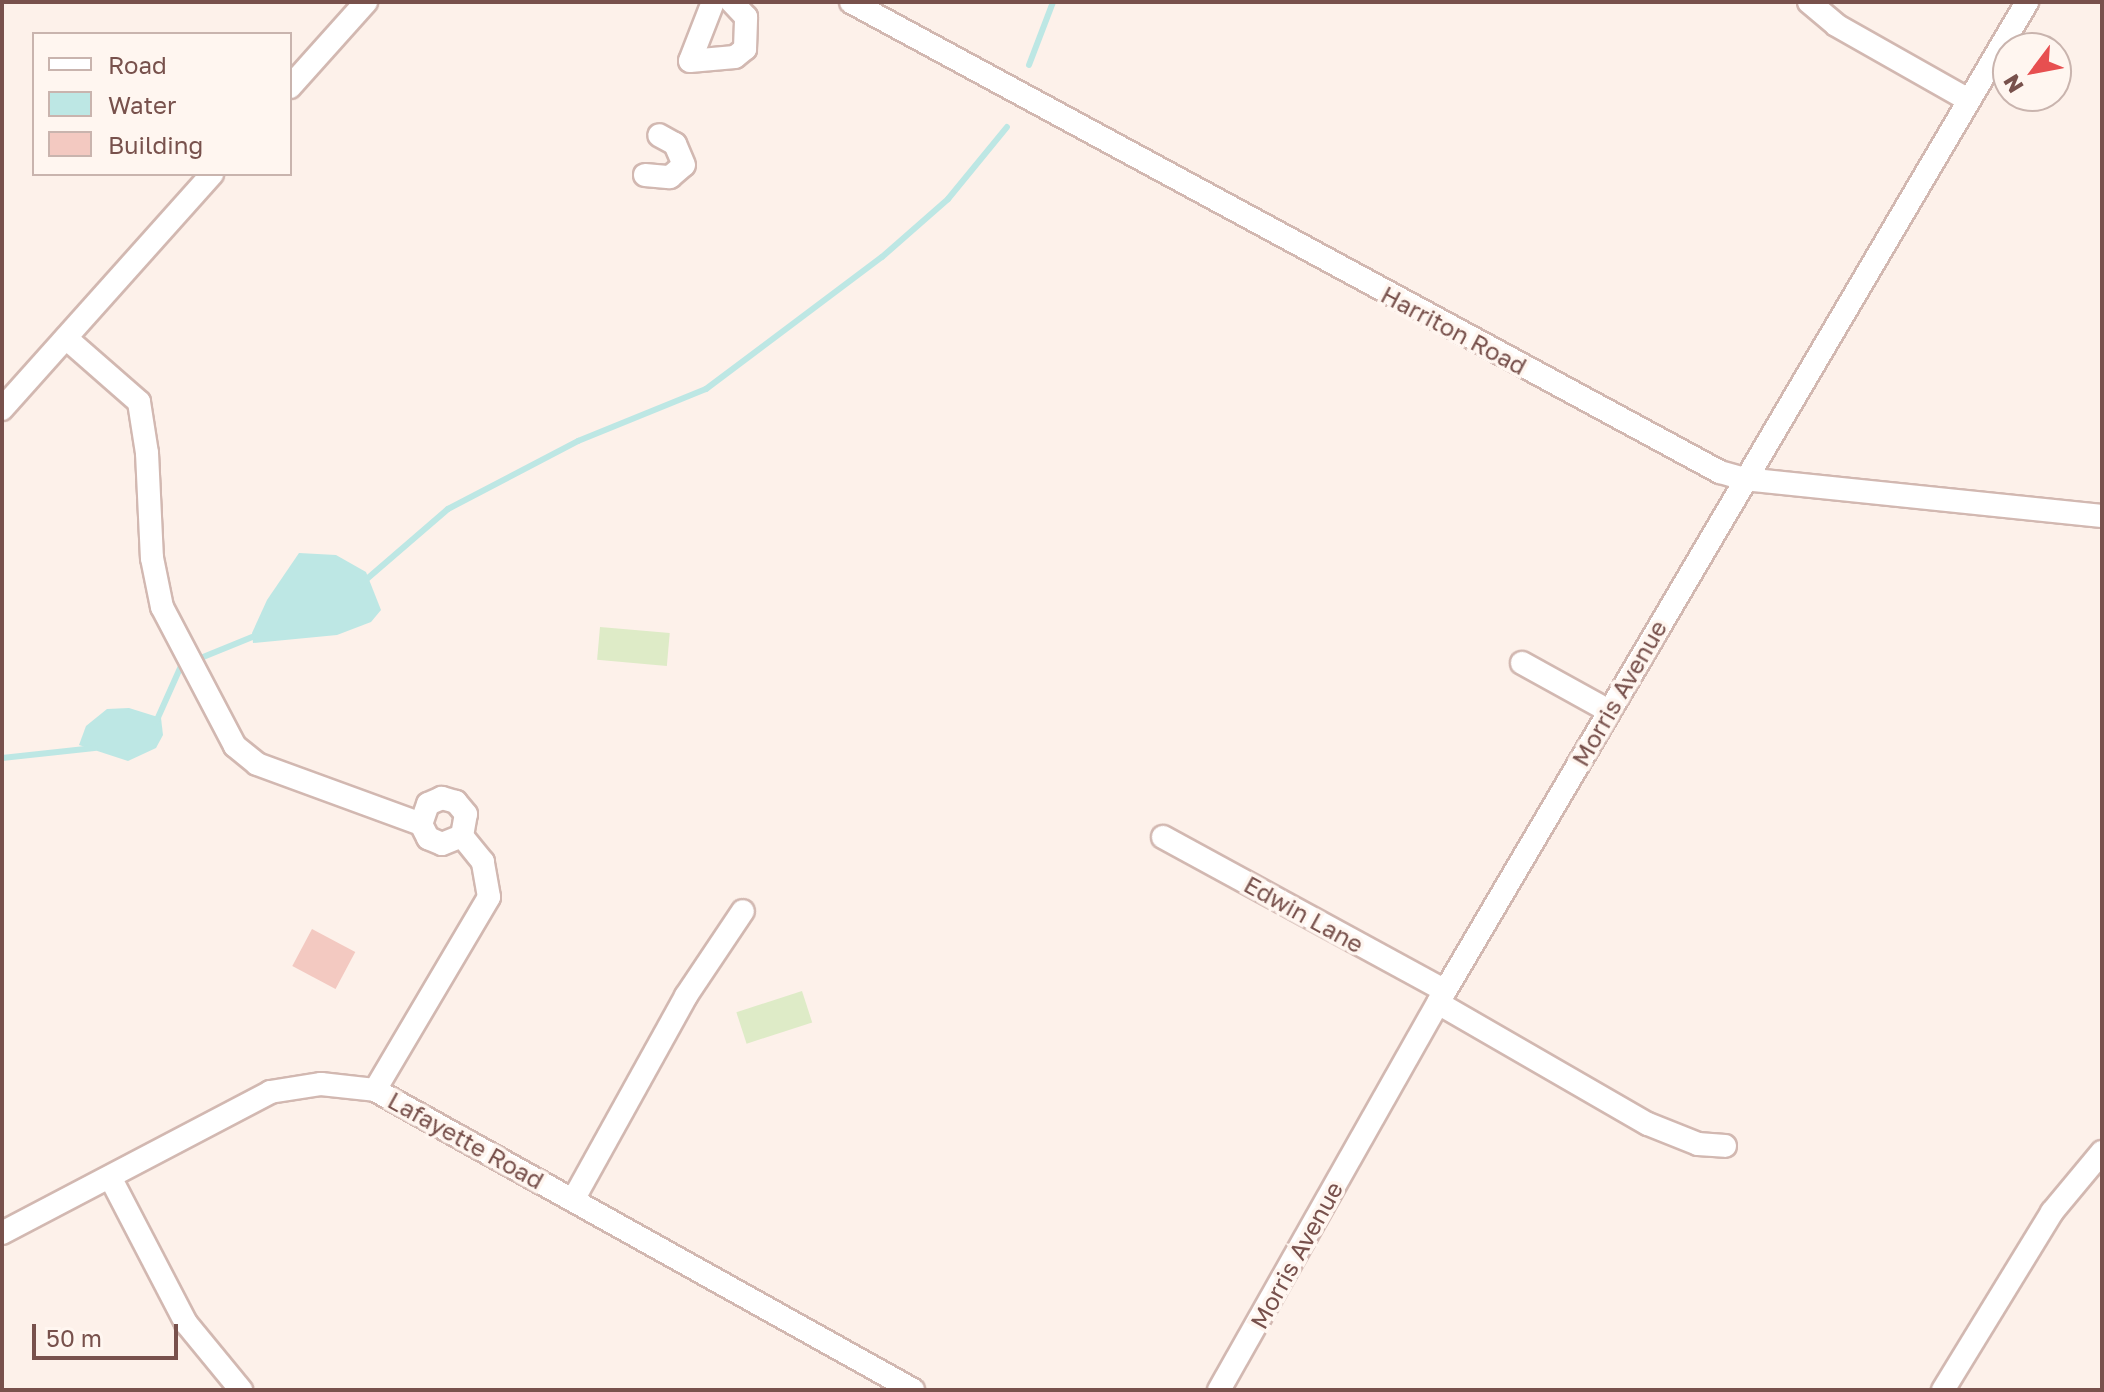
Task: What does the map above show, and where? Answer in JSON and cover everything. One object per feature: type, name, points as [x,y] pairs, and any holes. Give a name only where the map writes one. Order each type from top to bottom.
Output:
[{"type":"street","points":[[292,85],[366,2]]},
{"type":"street","points":[[713,2],[690,61],[726,59],[745,49],[746,17],[732,2]]},
{"type":"street","name":"Harriton Road","points":[[851,2],[1331,265],[1720,472],[1744,479],[2102,516]]},
{"type":"street","points":[[1809,2],[1836,25],[1967,99]]},
{"type":"street","name":"Morris Avenue","points":[[1219,1390],[1442,997],[1967,99],[2027,2]]},
{"type":"street","points":[[645,175],[670,177],[684,165],[675,144],[659,135]]},
{"type":"street","points":[[2,409],[210,176]]},
{"type":"street","points":[[66,338],[139,402],[147,453],[152,558],[162,607],[235,746],[257,764],[421,824],[428,838],[442,844],[462,836]]},
{"type":"street","points":[[1522,663],[1609,711]]},
{"type":"street","points":[[375,1090],[489,897],[483,862],[462,836],[466,814],[450,799],[428,804],[421,824]]},
{"type":"street","name":"Edwin Lane","points":[[1163,837],[1442,997],[1648,1124],[1698,1144],[1725,1146]]},
{"type":"street","points":[[573,1200],[686,996],[743,911]]},
{"type":"street","name":"Lafayette Road","points":[[2,1233],[270,1092],[321,1084],[375,1090],[913,1390]]},
{"type":"street","points":[[1943,1390],[2052,1212],[2102,1152]]},
{"type":"street","points":[[110,1177],[186,1323],[241,1390]]},
{"type":"green space","points":[[600,627],[670,633],[667,666],[597,660]]},
{"type":"green space","points":[[802,991],[812,1022],[747,1044],[736,1012]]},
{"type":"water","points":[[299,553],[336,555],[366,572],[381,610],[371,622],[337,635],[253,643],[252,633],[267,600]]},
{"type":"water","points":[[129,708],[161,718],[163,735],[156,748],[128,761],[79,745],[86,726],[107,709]]},
{"type":"building","points":[[312,929],[355,952],[336,989],[292,966]]},
{"type":"waterway","points":[[1029,65],[1053,2]]},
{"type":"waterway","points":[[361,584],[448,509],[578,441],[706,389],[882,257],[948,199],[1007,127]]},
{"type":"waterway","points":[[156,722],[181,666],[255,636]]},
{"type":"waterway","points":[[2,758],[94,748]]}]
